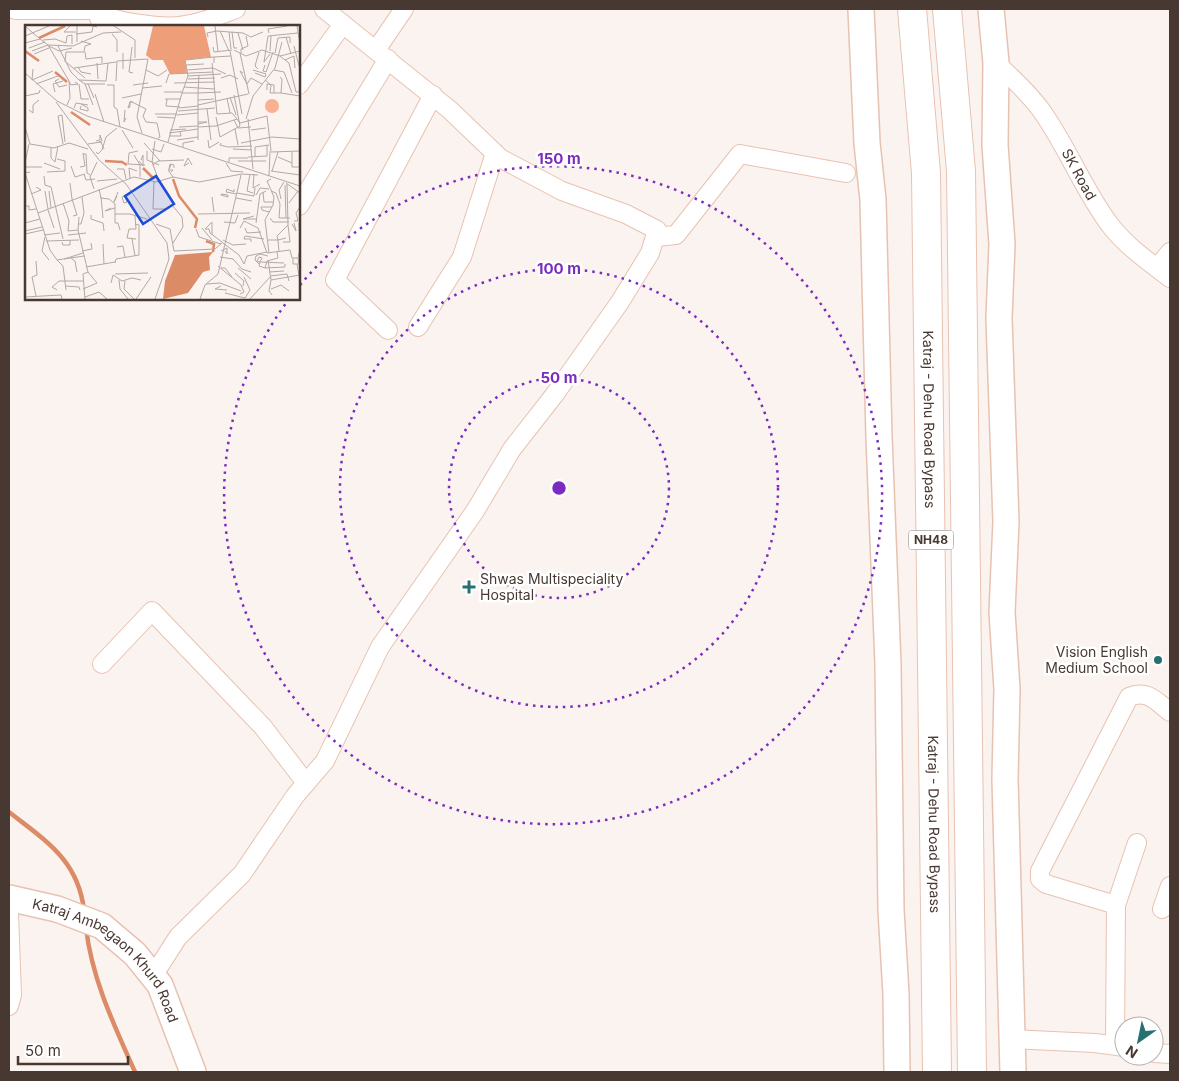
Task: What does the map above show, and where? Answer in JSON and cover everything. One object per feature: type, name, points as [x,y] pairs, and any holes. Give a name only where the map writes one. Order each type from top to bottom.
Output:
[{"type":"highway","name":"Katraj - Dehu Road Bypass","points":[[912,9],[926,173],[937,1072]]},
{"type":"highway","name":"NH48","points":[[947,9],[961,171],[972,1072]]},
{"type":"street","points":[[14,10],[105,15],[144,20],[199,21],[236,9]]},
{"type":"street","points":[[153,976],[178,937],[242,874],[306,783],[325,761],[380,647],[475,510],[512,449],[555,394],[620,302],[650,253],[657,230],[626,214],[562,191],[495,153],[433,96],[324,9]]},
{"type":"street","points":[[300,204],[382,55],[404,9]]},
{"type":"street","points":[[860,9],[865,115],[873,200],[879,437],[888,645],[891,910],[896,994],[897,1072]]},
{"type":"street","points":[[991,9],[996,64],[995,145],[1002,244],[999,318],[1006,522],[1002,612],[1007,689],[1005,779],[1013,1072]]},
{"type":"street","points":[[300,84],[343,24]]},
{"type":"street","name":"SK Road","points":[[996,64],[1024,88],[1042,111],[1083,185],[1110,226],[1129,246],[1164,273]]},
{"type":"street","points":[[388,330],[335,280],[433,96]]},
{"type":"street","points":[[418,327],[462,257],[495,153]]},
{"type":"street","points":[[655,237],[676,235],[740,154],[846,173]]},
{"type":"street","points":[[1164,273],[1170,252]]},
{"type":"street","points":[[102,664],[152,612],[263,727],[306,783]]},
{"type":"street","points":[[1116,905],[1046,884],[1040,879],[1040,870],[1129,697],[1138,693],[1148,694],[1170,712]]},
{"type":"street","points":[[1119,1016],[1116,905],[1137,843]]},
{"type":"street","points":[[1162,909],[1170,886]]},
{"type":"street","name":"Katraj Ambegaon Khurd Road","points":[[9,898],[57,909],[102,926],[135,954],[160,985],[174,1017],[193,1072]]},
{"type":"street","points":[[9,912],[12,995],[9,1006]]},
{"type":"street","points":[[1012,1039],[1114,1046]]},
{"type":"waterway","points":[[9,812],[58,853],[75,878],[81,893],[84,910]]},
{"type":"waterway","points":[[86,928],[93,965],[99,984],[135,1072]]},
{"type":"place","name":"Shwas Multispeciality Hospital","points":[[469,587]]},
{"type":"place","name":"Vision English Medium School","points":[[1158,660]]}]
